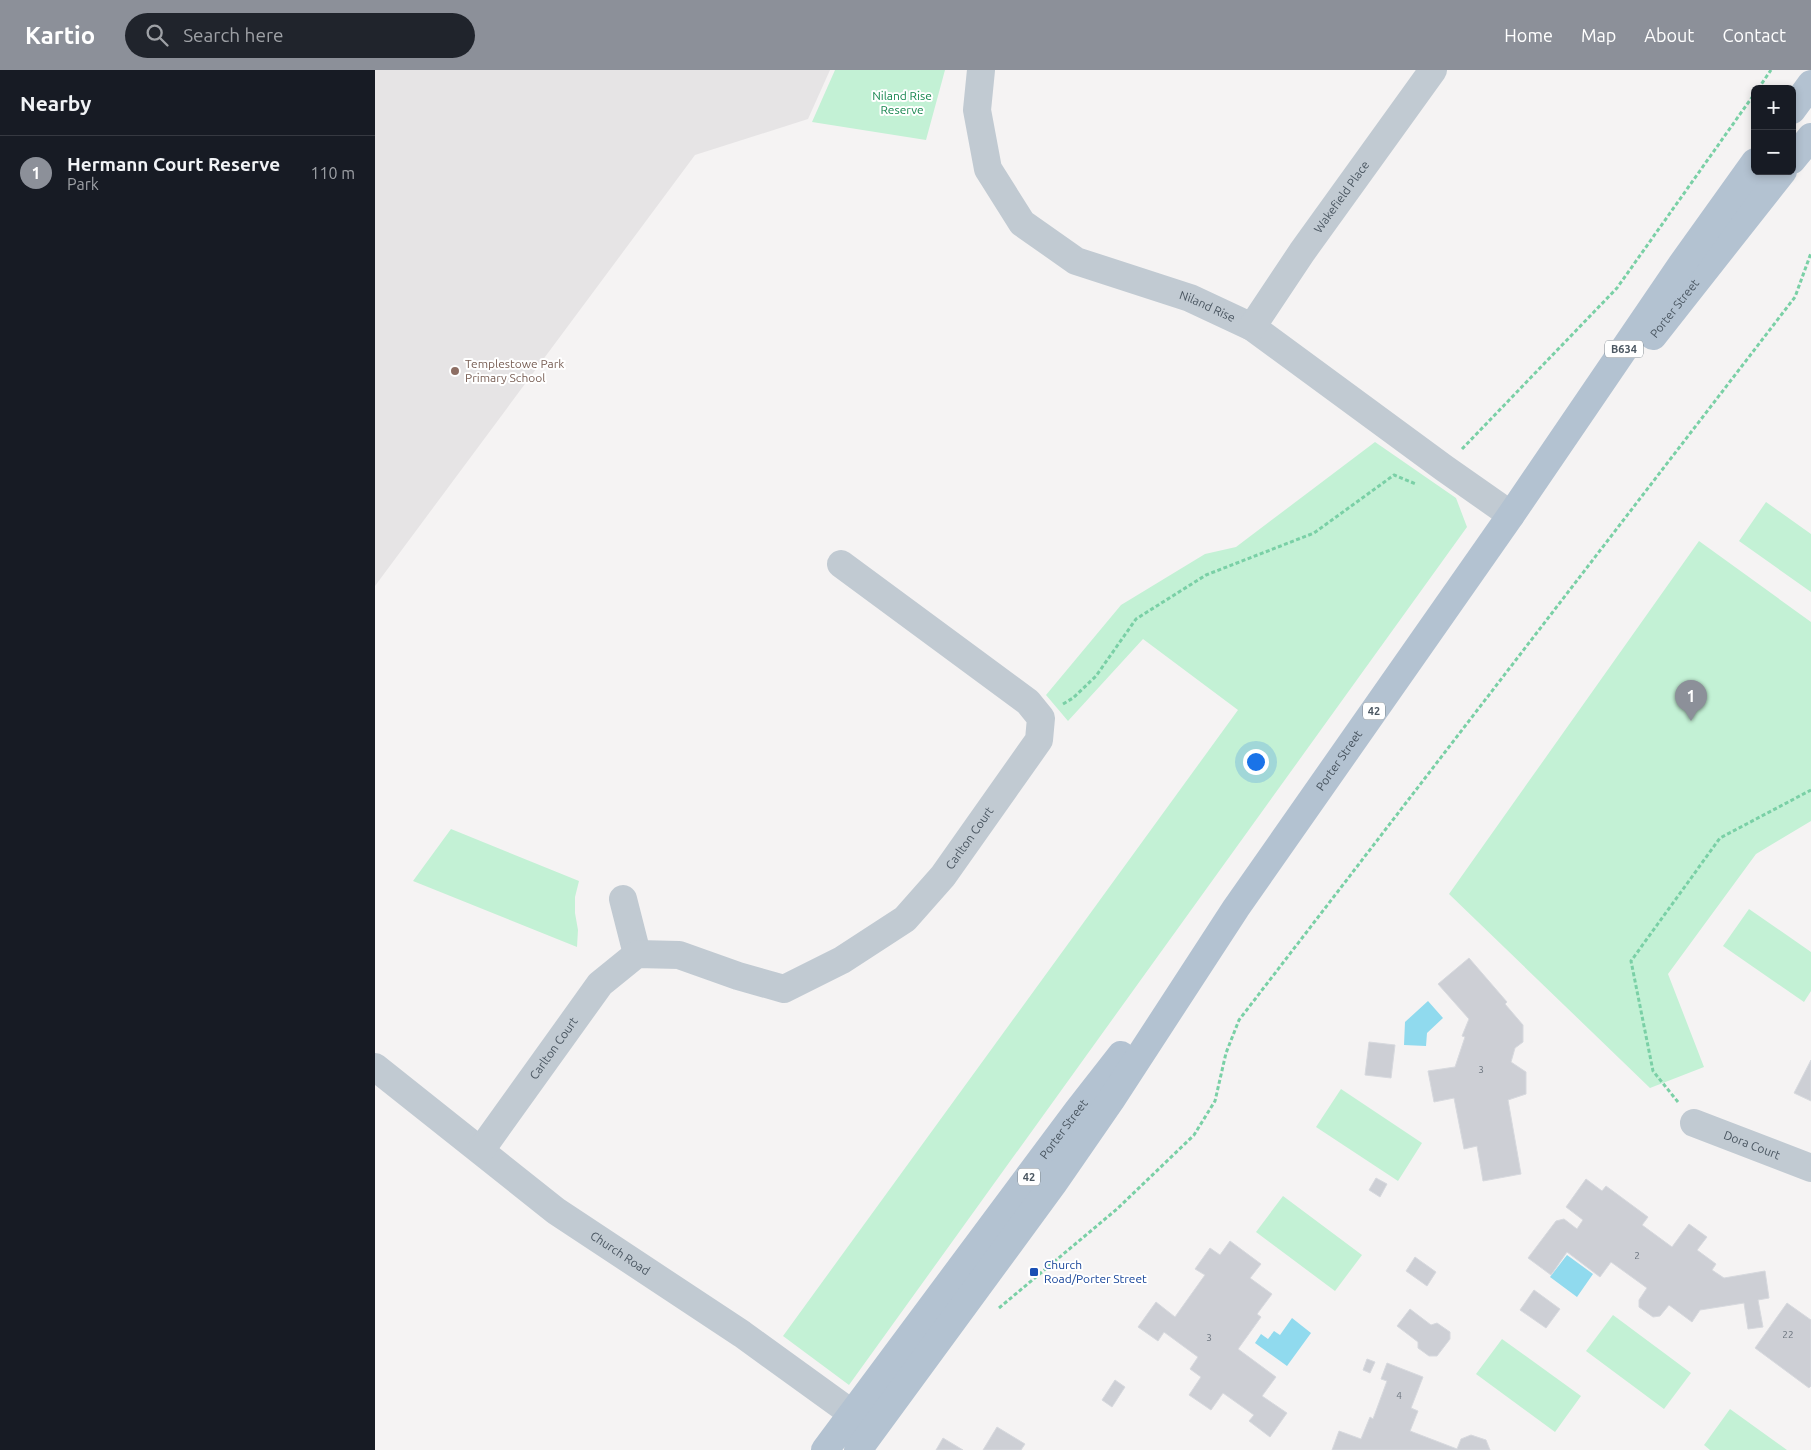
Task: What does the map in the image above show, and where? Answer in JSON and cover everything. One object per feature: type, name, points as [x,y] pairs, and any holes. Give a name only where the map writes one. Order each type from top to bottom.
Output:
[{"type":"main road","points":[[1796,105],[1811,84]]},
{"type":"main road","points":[[1796,155],[1811,137]]},
{"type":"main road","name":"Porter Street","points":[[825,1450],[861,1431],[1078,1110],[1236,908],[1511,516],[1682,264],[1751,168]]},
{"type":"main road","name":"Porter Street","points":[[1511,516],[1780,175]]},
{"type":"street","name":"Niland Rise","points":[[981,70],[977,110],[988,169],[1023,223],[1075,262],[1190,298],[1252,327],[1511,516]]},
{"type":"street","name":"Wakefield Place","points":[[1252,327],[1433,70]]},
{"type":"street","name":"Carlton Court","points":[[481,1150],[600,984],[637,954],[679,955],[738,976],[784,989],[841,960],[905,920],[943,876],[1039,740],[1041,718],[1028,702],[841,564]]},
{"type":"street","points":[[623,900],[637,954]]},
{"type":"street","name":"Church Road","points":[[375,1067],[556,1211],[741,1334],[861,1431]]},
{"type":"street","name":"Dora Court","points":[[1694,1123],[1811,1168]]},
{"type":"path","points":[[1761,85],[1771,70]]},
{"type":"path","points":[[998,1309],[1117,1209],[1194,1135],[1215,1100],[1226,1053],[1239,1020],[1795,296],[1811,253]]},
{"type":"path","points":[[1694,1123],[1653,1070],[1631,960],[1721,838],[1811,790]]},
{"type":"shaded area","name":"Templestowe Park Primary School","points":[[375,70],[830,70],[808,119],[695,155],[375,586]]},
{"type":"green space","name":"Niland Rise Reserve","points":[[835,70],[945,70],[926,140],[812,122]]},
{"type":"green space","points":[[1375,442],[1456,498],[1467,527],[849,1385],[783,1336],[1238,710],[1143,639],[1068,721],[1046,695],[1121,605],[1205,554],[1236,547]]},
{"type":"green space","points":[[1766,502],[1811,534],[1811,592],[1739,541]]},
{"type":"green space","points":[[1699,541],[1811,622],[1811,821],[1756,854],[1668,974],[1704,1067],[1650,1088],[1449,894]]},
{"type":"green space","points":[[451,829],[579,881],[575,897],[578,930],[577,947],[413,881]]},
{"type":"green space","points":[[1749,909],[1811,952],[1811,991],[1804,1002],[1723,946]]},
{"type":"green space","points":[[1341,1089],[1422,1143],[1398,1181],[1316,1127]]},
{"type":"green space","points":[[1283,1196],[1362,1255],[1335,1291],[1256,1232]]},
{"type":"green space","points":[[1613,1315],[1691,1373],[1664,1409],[1586,1351]]},
{"type":"green space","points":[[1502,1339],[1581,1396],[1555,1432],[1476,1374]]},
{"type":"green space","points":[[1730,1409],[1787,1450],[1710,1450],[1704,1445]]},
{"type":"water","points":[[1428,1001],[1443,1018],[1427,1033],[1426,1046],[1404,1045],[1405,1022]]},
{"type":"water","points":[[1567,1255],[1593,1274],[1577,1297],[1550,1277]]},
{"type":"water","points":[[1292,1318],[1311,1333],[1287,1366],[1255,1343],[1261,1334],[1268,1339],[1274,1331],[1280,1335]]},
{"type":"building","points":[[1469,958],[1507,1002],[1505,1004],[1523,1025],[1523,1042],[1515,1048],[1511,1062],[1526,1072],[1526,1094],[1508,1100],[1521,1174],[1483,1181],[1477,1146],[1464,1149],[1454,1098],[1434,1102],[1428,1071],[1455,1067],[1465,1037],[1462,1036],[1469,1019],[1438,984]]},
{"type":"building","points":[[1369,1042],[1395,1045],[1391,1078],[1365,1075]]},
{"type":"building","points":[[1811,1060],[1811,1101],[1794,1093]]},
{"type":"building","points":[[1376,1178],[1387,1184],[1380,1197],[1369,1190]]},
{"type":"building","points":[[1586,1179],[1602,1191],[1606,1186],[1648,1217],[1642,1225],[1672,1247],[1689,1224],[1707,1237],[1697,1250],[1716,1264],[1712,1270],[1724,1278],[1765,1271],[1769,1298],[1758,1300],[1763,1327],[1748,1329],[1744,1303],[1700,1310],[1692,1322],[1669,1305],[1660,1316],[1653,1317],[1639,1307],[1639,1300],[1647,1288],[1611,1262],[1600,1277],[1567,1252],[1551,1275],[1528,1258],[1556,1221],[1564,1219],[1577,1229],[1583,1220],[1566,1207]]},
{"type":"building","points":[[1230,1241],[1261,1264],[1250,1278],[1272,1294],[1257,1314],[1261,1317],[1238,1349],[1276,1377],[1262,1396],[1287,1413],[1270,1437],[1249,1421],[1254,1415],[1223,1393],[1211,1410],[1189,1395],[1201,1377],[1190,1369],[1198,1357],[1164,1332],[1158,1341],[1138,1327],[1156,1302],[1175,1317],[1205,1275],[1195,1269],[1210,1248],[1220,1255]]},
{"type":"building","points":[[1415,1257],[1436,1272],[1427,1286],[1406,1271]]},
{"type":"building","points":[[1534,1290],[1560,1309],[1546,1328],[1520,1310]]},
{"type":"building","points":[[1787,1303],[1811,1320],[1811,1386],[1809,1388],[1755,1348]]},
{"type":"building","points":[[1410,1309],[1431,1325],[1437,1323],[1450,1332],[1450,1339],[1437,1356],[1429,1356],[1418,1348],[1418,1342],[1397,1326]]},
{"type":"building","points":[[1367,1359],[1375,1362],[1370,1373],[1363,1370]]},
{"type":"building","points":[[1387,1363],[1423,1377],[1411,1408],[1418,1411],[1410,1431],[1457,1449],[1461,1439],[1471,1435],[1486,1440],[1490,1450],[1332,1450],[1339,1431],[1361,1439],[1370,1417],[1373,1419],[1387,1381],[1381,1379]]},
{"type":"building","points":[[1115,1380],[1125,1387],[1112,1407],[1102,1400]]},
{"type":"building","points":[[997,1427],[1025,1444],[1021,1450],[983,1450]]},
{"type":"building","points":[[943,1438],[963,1450],[936,1450]]},
{"type":"place","name":"Templestowe Park Primary School","points":[[455,371]]},
{"type":"place","name":"Hermann Court Reserve","points":[[1691,721]]},
{"type":"place","name":"Church Road/Porter Street","points":[[1034,1272]]}]
